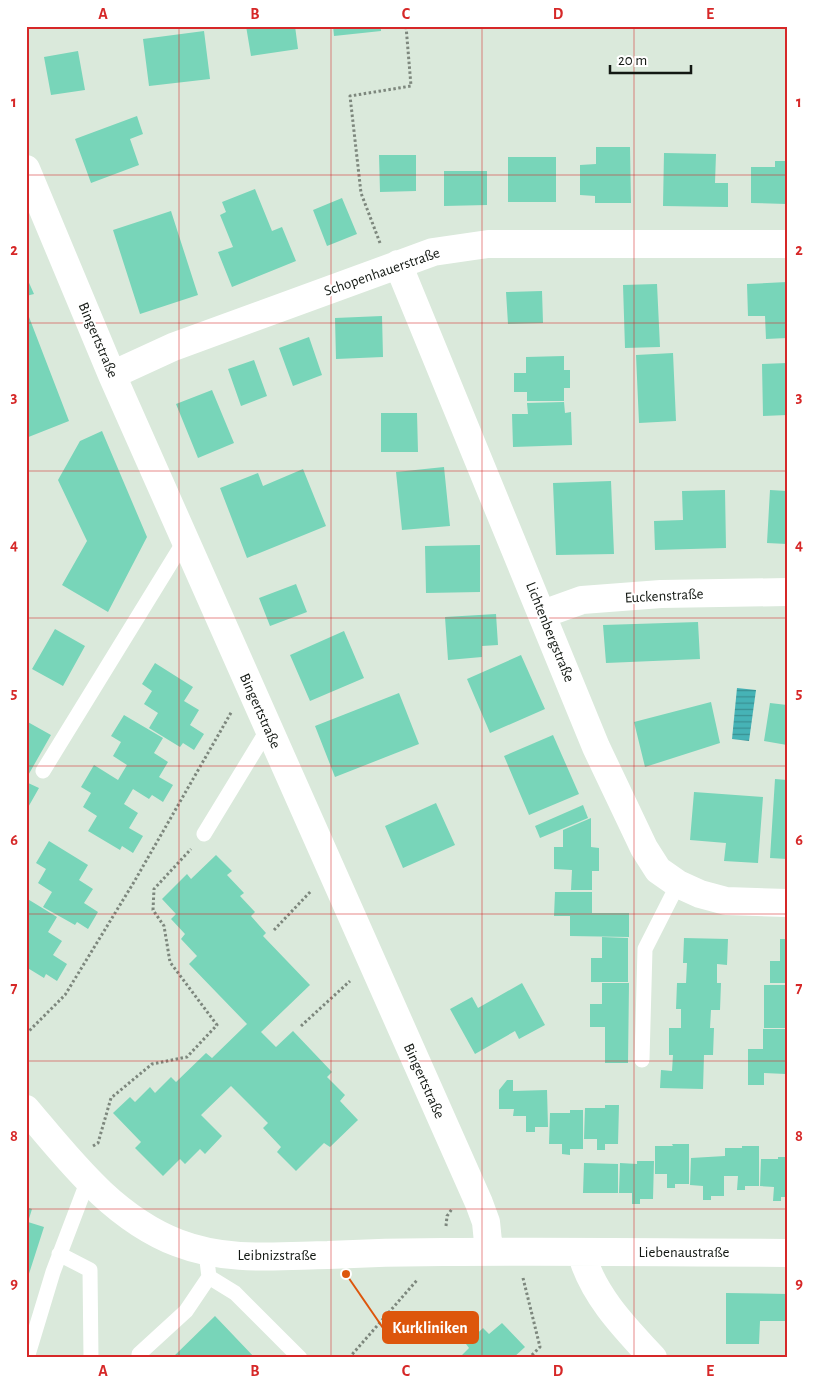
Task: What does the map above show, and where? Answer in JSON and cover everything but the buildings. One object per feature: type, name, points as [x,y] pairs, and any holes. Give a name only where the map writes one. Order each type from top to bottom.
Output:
[{"type":"street","name":"Bingertstraße","points":[[26,170],[112,375],[330,871],[479,1203],[486,1222],[489,1252]]},
{"type":"street","name":"Schopenhauerstraße","points":[[112,375],[173,347],[433,252],[488,244],[787,244]]},
{"type":"street","name":"Lichtenbergstraße","points":[[398,264],[596,747],[644,848],[658,870],[678,884],[700,894],[726,901],[787,903]]},
{"type":"street","name":"Euckenstraße","points":[[543,614],[582,600],[661,594],[787,592]]},
{"type":"street","name":"Leibnizstraße","points":[[26,1109],[69,1160],[117,1208],[147,1228],[178,1243],[207,1264],[250,1258],[433,1252],[581,1252]]},
{"type":"street","name":"Liebenaustraße","points":[[581,1252],[787,1253]]},
{"type":"street","points":[[581,1252],[587,1271],[606,1304],[653,1358]]},
{"type":"lane","points":[[43,771],[185,540]]},
{"type":"lane","points":[[204,834],[268,730]]},
{"type":"lane","points":[[642,1060],[645,949],[678,884]]},
{"type":"lane","points":[[27,1358],[59,1254],[88,1180]]},
{"type":"lane","points":[[59,1254],[90,1270],[91,1358]]},
{"type":"lane","points":[[139,1358],[140,1354],[186,1311],[207,1264],[300,1358]]},
{"type":"path","points":[[398,264],[383,251],[361,193],[350,96],[411,86],[406,26]]},
{"type":"path","points":[[26,1034],[65,995],[134,882],[248,682]]},
{"type":"path","points":[[69,1160],[98,1143],[110,1098],[152,1064],[187,1057],[217,1025],[170,962],[164,926],[153,910],[154,889],[204,834]]},
{"type":"path","points":[[274,930],[330,871]]},
{"type":"path","points":[[301,1026],[371,962]]},
{"type":"path","points":[[516,1253],[540,1347],[529,1358]]},
{"type":"path","points":[[349,1358],[418,1279]]},
{"type":"water","points":[[737,688],[756,690],[749,741],[732,739]]},
{"type":"place","name":"Kurkliniken","points":[[346,1274]]}]
